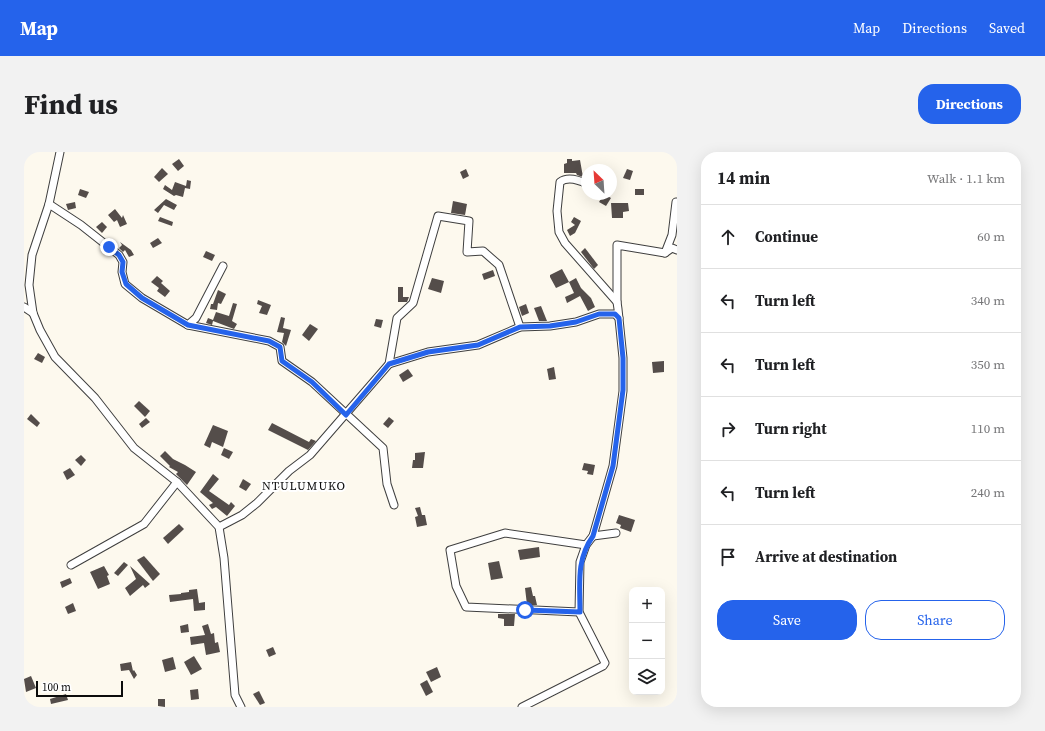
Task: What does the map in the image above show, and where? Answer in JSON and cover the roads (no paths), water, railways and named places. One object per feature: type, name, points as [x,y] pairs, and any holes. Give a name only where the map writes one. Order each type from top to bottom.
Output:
[{"type":"street","points":[[60,152],[49,204],[32,255],[29,285],[33,313],[40,330],[55,357],[95,398],[134,448],[177,482],[218,527],[224,558],[235,695],[241,707]]},
{"type":"street","points":[[581,182],[565,178],[560,182],[557,211],[559,232],[565,243],[587,266],[617,302]]},
{"type":"street","points":[[665,253],[672,235],[676,202]]},
{"type":"street","points":[[49,204],[81,225],[119,255],[123,262],[122,272],[126,284],[142,298],[188,325],[269,341],[280,347],[282,361],[312,382],[383,448],[387,484],[394,505]]},
{"type":"street","points":[[218,527],[242,515],[257,503],[289,471],[310,455],[389,364],[397,318],[413,303],[438,216],[469,221],[467,252],[483,251],[499,265],[520,327]]},
{"type":"street","points":[[522,707],[603,666],[605,663],[580,612],[580,562],[586,546],[593,536],[613,466],[623,390],[623,358],[617,302],[617,245],[665,253],[672,248],[677,250]]},
{"type":"street","points":[[188,325],[196,318],[223,266]]},
{"type":"street","points":[[24,307],[33,313]]},
{"type":"street","points":[[389,364],[428,352],[478,345],[520,327],[550,326],[576,322],[599,314],[615,314],[619,318]]},
{"type":"street","points":[[71,566],[144,524],[177,482]]},
{"type":"street","points":[[580,612],[466,607],[456,586],[450,550],[505,533],[586,546]]},
{"type":"street","points":[[593,536],[616,533]]},
{"type":"district","name":"NTULUMUKO","points":[[304,486]]}]
